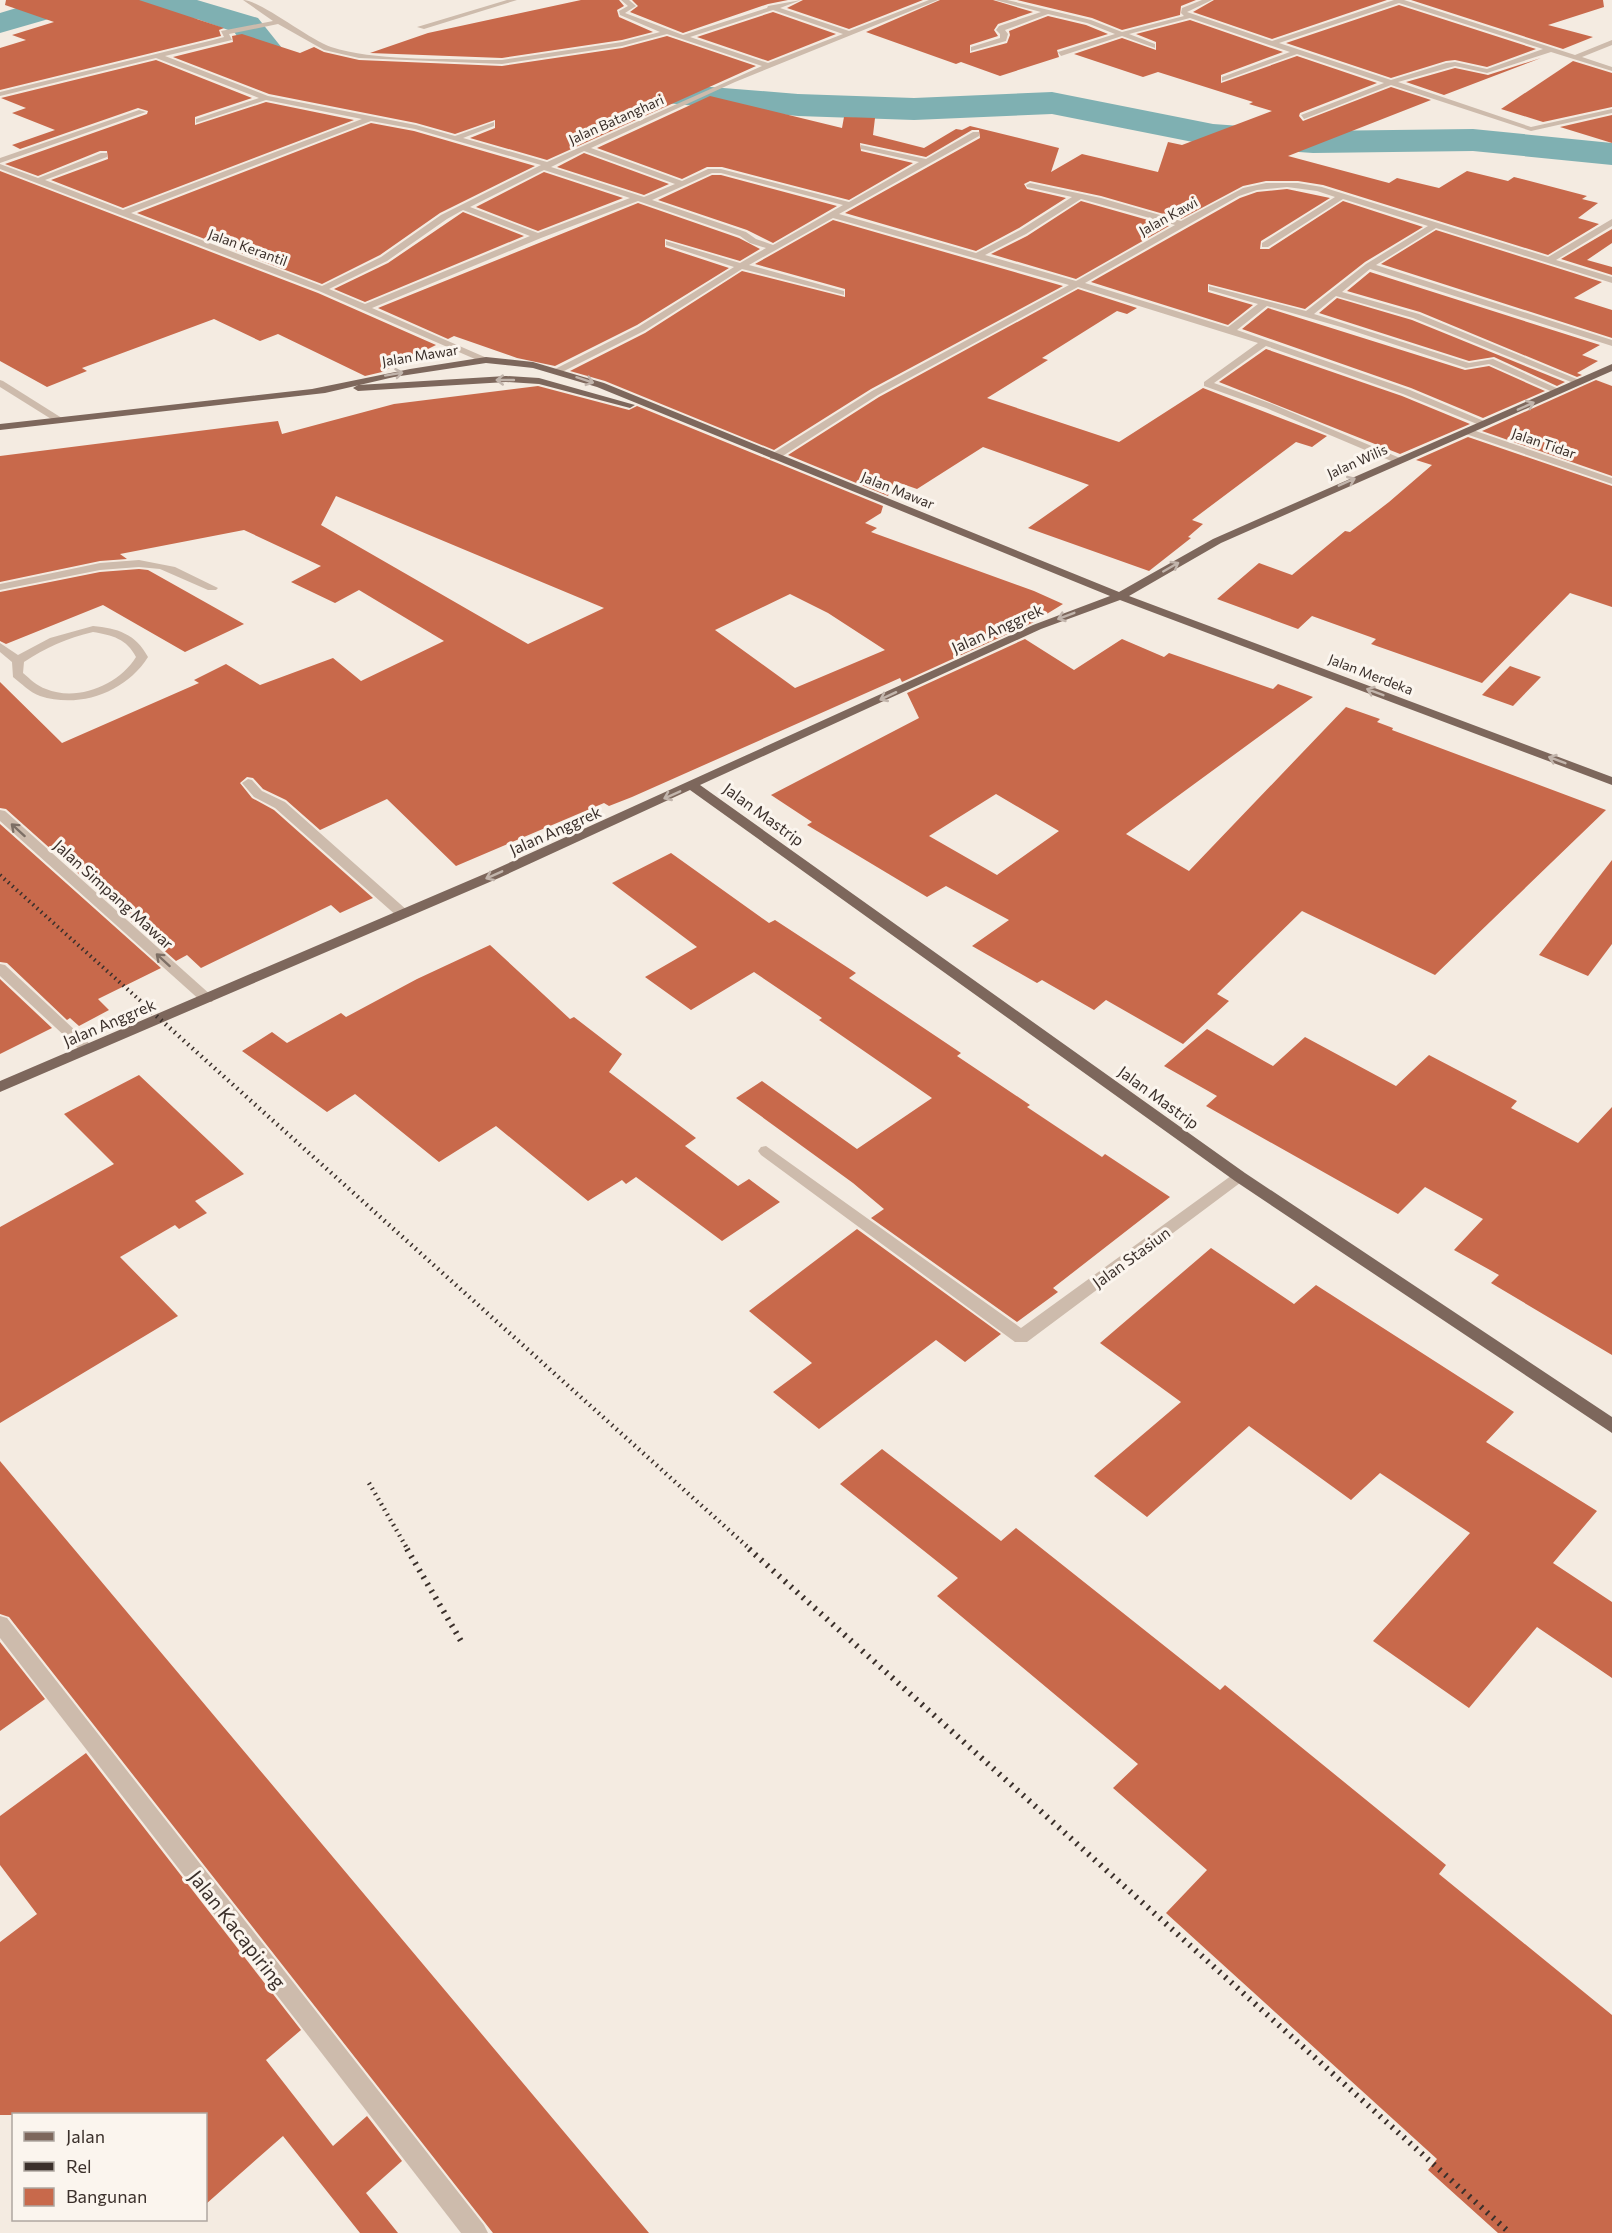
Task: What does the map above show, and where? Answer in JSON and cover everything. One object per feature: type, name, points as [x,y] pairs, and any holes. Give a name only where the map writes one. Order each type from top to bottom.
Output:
[{"type":"main road","name":"Jalan Mawar","points":[[316,390],[484,360],[513,362],[558,371],[624,394],[664,413],[1120,596]]},
{"type":"main road","name":"Jalan Wilis","points":[[1120,596],[1217,541],[1396,460],[1486,424],[1612,368]]},
{"type":"main road","name":"Jalan Mawar","points":[[0,427],[316,390],[506,379],[539,381],[664,413]]},
{"type":"main road","name":"Jalan Merdeka","points":[[1120,596],[1612,781]]},
{"type":"main road","name":"Jalan Anggrek","points":[[0,1087],[403,914],[693,786],[1037,627],[1120,596]]},
{"type":"main road","name":"Jalan Mastrip","points":[[693,786],[1240,1177],[1612,1426]]},
{"type":"street","points":[[246,0],[314,43],[359,56],[502,62],[622,44],[668,32]]},
{"type":"street","points":[[422,27],[514,0]]},
{"type":"street","points":[[624,0],[633,6],[621,12],[622,14],[767,65]]},
{"type":"street","points":[[684,37],[770,7],[798,0]]},
{"type":"street","name":"Jalan Batanghari","points":[[322,290],[384,259],[444,217],[583,148],[767,65],[935,0]]},
{"type":"street","points":[[998,0],[1089,21],[1152,46]]},
{"type":"street","points":[[1209,0],[1184,9],[1184,13],[1531,129],[1612,111]]},
{"type":"street","points":[[1273,43],[1400,0],[1612,69]]},
{"type":"street","points":[[770,7],[847,33]]},
{"type":"street","points":[[974,50],[1003,39],[1004,34],[1000,30],[1002,28],[1048,12]]},
{"type":"street","points":[[1061,54],[1122,34],[1190,16]]},
{"type":"street","points":[[0,94],[226,39],[229,37],[224,33],[279,22]]},
{"type":"street","points":[[1576,57],[1612,42]]},
{"type":"street","points":[[1304,117],[1392,82],[1446,65],[1487,71],[1552,49]]},
{"type":"street","points":[[1225,79],[1298,51]]},
{"type":"street","points":[[157,56],[266,98],[371,118],[457,138],[743,234],[753,241],[774,248]]},
{"type":"street","points":[[199,121],[266,98]]},
{"type":"street","points":[[0,161],[142,112]]},
{"type":"street","points":[[121,214],[371,118]]},
{"type":"street","points":[[457,138],[491,124]]},
{"type":"street","points":[[558,371],[641,329],[741,266],[976,135]]},
{"type":"street","points":[[864,147],[928,162]]},
{"type":"street","points":[[583,148],[682,184]]},
{"type":"street","points":[[36,181],[104,155]]},
{"type":"street","name":"Jalan Kerantil","points":[[0,166],[322,290],[484,360]]},
{"type":"street","points":[[364,308],[538,236],[682,184],[711,171],[720,171],[852,205]]},
{"type":"street","points":[[1030,185],[1181,224]]},
{"type":"street","name":"Jalan Kawi","points":[[774,457],[875,393],[1077,284],[1236,194],[1262,186],[1303,186],[1342,196],[1612,280]]},
{"type":"street","points":[[976,256],[1023,232],[1079,196]]},
{"type":"street","points":[[1266,245],[1342,196]]},
{"type":"street","points":[[463,207],[538,236]]},
{"type":"street","points":[[832,215],[1077,284],[1265,342],[1413,394],[1486,424]]},
{"type":"street","points":[[1549,260],[1612,222]]},
{"type":"street","points":[[1307,315],[1369,266],[1436,224]]},
{"type":"street","points":[[669,243],[741,266],[841,293]]},
{"type":"street","points":[[1369,266],[1612,343]]},
{"type":"street","points":[[1212,288],[1469,366],[1490,361],[1558,391]]},
{"type":"street","points":[[1335,293],[1416,316],[1579,382]]},
{"type":"street","points":[[1229,331],[1266,303]]},
{"type":"street","points":[[1265,342],[1207,384],[1269,406],[1396,460]]},
{"type":"street","points":[[0,383],[60,420]]},
{"type":"street","name":"Jalan Tidar","points":[[1467,431],[1612,481]]},
{"type":"street","points":[[0,587],[116,565],[140,563],[175,570],[212,588]]},
{"type":"street","points":[[93,629],[119,634],[132,640],[142,657],[137,669],[111,686],[83,694],[63,696],[46,693],[33,687],[18,674],[18,661],[54,639],[93,629]]},
{"type":"street","points":[[0,646],[18,661]]},
{"type":"street","points":[[248,783],[258,794],[280,805],[403,914]]},
{"type":"street","name":"Jalan Simpang Mawar","points":[[0,814],[207,999]]},
{"type":"street","points":[[0,968],[87,1049]]},
{"type":"street","name":"Jalan Stasiun","points":[[766,1151],[1021,1336],[1240,1177]]},
{"type":"street","name":"Jalan Kacapiring","points":[[0,1624],[476,2233]]},
{"type":"building","points":[[6,0],[139,0],[224,28],[219,30],[221,36],[0,90],[0,48],[26,40],[12,35],[54,22],[5,5]]},
{"type":"building","points":[[581,0],[619,0],[624,6],[617,10],[619,17],[653,32],[622,40],[502,58],[370,53],[428,33]]},
{"type":"building","points":[[632,0],[788,0],[768,4],[683,33],[630,12],[638,6]]},
{"type":"building","points":[[803,0],[923,0],[849,29],[787,8]]},
{"type":"building","points":[[940,0],[993,0],[1033,12],[998,24],[994,30],[998,36],[970,45],[970,53],[1007,43],[1009,31],[1048,16],[1086,25],[1108,34],[1057,50],[1059,57],[1000,76],[961,62],[956,64],[866,32]]},
{"type":"building","points":[[1017,0],[1196,0],[1181,6],[1180,15],[1122,30],[1092,18]]},
{"type":"building","points":[[1214,0],[1387,0],[1272,39],[1193,12]]},
{"type":"building","points":[[1411,0],[1603,0],[1604,7],[1548,25],[1593,37],[1563,49]]},
{"type":"building","points":[[1399,5],[1536,49],[1487,67],[1455,60],[1446,61],[1391,78],[1286,43]]},
{"type":"building","points":[[773,12],[836,34],[768,61],[697,37]]},
{"type":"building","points":[[1190,20],[1283,52],[1221,75],[1221,83],[1297,56],[1377,83],[1300,113],[1299,116],[1303,121],[1391,87],[1431,100],[1288,156],[1389,183],[1397,178],[1439,188],[1467,171],[1508,181],[1514,177],[1587,196],[1582,199],[1598,203],[1578,218],[1599,224],[1548,255],[1323,185],[1298,181],[1266,181],[1243,186],[1181,219],[1101,196],[1030,181],[1024,184],[1027,189],[1066,198],[1019,228],[976,251],[845,213],[980,138],[979,130],[972,130],[926,157],[860,143],[861,151],[913,163],[849,200],[722,167],[707,167],[682,179],[597,148],[710,96],[842,128],[844,117],[875,118],[873,135],[924,148],[956,129],[962,130],[970,126],[1059,148],[1051,172],[1082,154],[1158,172],[1168,142],[1182,145],[1272,111],[1249,104],[1253,102],[1158,72],[1143,77],[1074,54],[1122,38],[1156,50],[1156,42],[1136,34]]},
{"type":"building","points":[[242,34],[300,53],[314,47],[324,52],[359,60],[502,66],[622,48],[667,36],[756,66],[547,160],[470,138],[495,128],[495,120],[455,134],[416,123],[269,94],[173,57],[233,42],[232,36]]},
{"type":"building","points":[[1541,58],[1444,95],[1406,82],[1455,68],[1488,75]]},
{"type":"building","points":[[156,60],[252,98],[195,117],[195,125],[266,102],[354,120],[123,208],[51,180],[108,159],[107,151],[100,151],[38,176],[5,164],[147,114],[148,111],[138,108],[20,149],[12,145],[55,130],[12,113],[26,108],[1,98]]},
{"type":"building","points":[[1573,61],[1612,73],[1612,107],[1543,122],[1501,109]]},
{"type":"building","points":[[1612,115],[1612,143],[1560,127]]},
{"type":"building","points":[[371,123],[414,131],[535,166],[440,213],[380,255],[322,284],[137,213]]},
{"type":"building","points":[[584,153],[669,184],[644,195],[557,167]]},
{"type":"building","points":[[0,171],[318,293],[436,345],[382,372],[365,376],[278,334],[260,341],[214,319],[82,368],[87,371],[47,387],[0,361]]},
{"type":"building","points":[[544,172],[623,198],[538,231],[476,207]]},
{"type":"building","points":[[712,175],[721,175],[837,206],[773,243],[747,230],[658,200]]},
{"type":"building","points":[[1287,189],[1330,198],[1261,241],[1260,249],[1269,249],[1343,201],[1423,227],[1365,262],[1305,309],[1208,284],[1208,292],[1253,305],[1228,325],[1091,282],[1240,198],[1257,192]]},
{"type":"building","points":[[1081,201],[1169,226],[1076,279],[991,254],[1027,236]]},
{"type":"building","points":[[638,203],[739,238],[760,249],[740,261],[665,239],[665,247],[729,268],[637,325],[555,366],[517,358],[454,336],[448,339],[378,308]]},
{"type":"building","points":[[463,212],[524,236],[365,302],[334,289],[388,263]]},
{"type":"building","points":[[833,220],[1063,286],[871,389],[774,450],[605,381],[570,371],[645,333],[742,271],[845,297],[845,289],[755,264]]},
{"type":"building","points":[[1612,229],[1612,243],[1587,260],[1612,267],[1612,275],[1561,259]]},
{"type":"building","points":[[1436,230],[1602,282],[1574,298],[1612,310],[1612,338],[1381,264]]},
{"type":"building","points":[[1370,272],[1600,345],[1582,355],[1598,361],[1577,373],[1582,375],[1577,377],[1420,312],[1347,291]]},
{"type":"building","points":[[1078,289],[1137,308],[1127,314],[1117,311],[1042,358],[1048,360],[987,398],[1119,442],[1203,388],[1327,436],[1312,447],[1296,442],[1192,520],[1203,524],[1188,537],[1191,538],[1149,571],[1028,528],[1089,485],[983,447],[917,489],[894,481],[888,496],[788,455],[879,397]]},
{"type":"building","points":[[1337,298],[1412,320],[1565,382],[1557,386],[1494,357],[1469,361],[1319,313]]},
{"type":"building","points":[[1268,308],[1465,370],[1489,366],[1545,391],[1483,418],[1411,388],[1242,329]]},
{"type":"building","points":[[1266,349],[1402,396],[1470,424],[1400,454],[1219,382]]},
{"type":"building","points":[[1596,380],[1612,386],[1612,476],[1482,431]]},
{"type":"building","points":[[538,386],[629,410],[637,406],[883,506],[881,513],[865,523],[877,528],[871,532],[1034,591],[1063,604],[1032,623],[902,682],[900,678],[632,797],[609,806],[604,803],[456,866],[387,799],[320,830],[286,800],[263,789],[253,778],[247,777],[240,783],[252,798],[274,810],[373,898],[340,913],[331,905],[201,968],[187,955],[176,961],[6,809],[0,808],[0,682],[62,743],[199,683],[194,680],[226,664],[260,685],[333,658],[361,681],[444,641],[359,590],[335,603],[291,582],[321,566],[244,530],[120,554],[127,559],[100,561],[0,582],[0,456],[278,421],[282,434],[394,404]],"holes":[[[336,496],[604,608],[528,644],[321,525]],[[790,594],[828,613],[885,650],[795,688],[715,630]]]},
{"type":"building","points":[[1468,437],[1612,486],[1612,607],[1570,593],[1482,683],[1371,644],[1376,639],[1312,616],[1298,629],[1217,599],[1259,563],[1292,575],[1345,531],[1350,532],[1389,502],[1432,465],[1416,460]]},
{"type":"building","points":[[148,570],[244,624],[185,652],[103,605],[6,644],[0,641],[0,592],[100,572]]},
{"type":"building","points":[[1025,639],[1074,670],[1122,639],[1164,657],[1169,653],[1273,689],[1278,684],[1313,697],[1126,834],[1189,871],[1346,707],[1380,719],[1377,722],[1393,728],[1392,730],[1606,810],[1435,975],[1302,911],[1217,994],[1229,1001],[1183,1044],[1106,1000],[1094,1010],[1042,980],[1037,983],[972,946],[1009,920],[946,886],[927,897],[807,825],[812,822],[771,795],[919,718],[907,693]],"holes":[[[996,794],[1059,831],[997,875],[929,836]]]},
{"type":"building","points":[[1510,666],[1541,677],[1513,706],[1482,695]]},
{"type":"building","points":[[0,824],[161,968],[98,999],[109,1010],[79,1026],[70,1018],[67,1020],[7,963],[0,962]]},
{"type":"building","points":[[671,853],[769,923],[775,920],[856,973],[849,978],[961,1053],[957,1056],[1030,1105],[1027,1107],[1102,1157],[1105,1154],[1170,1197],[1053,1288],[1058,1292],[1017,1322],[871,1218],[884,1209],[853,1183],[736,1098],[762,1081],[857,1149],[932,1098],[754,972],[691,1010],[645,977],[697,947],[612,883]]},
{"type":"building","points":[[1612,860],[1612,944],[1588,976],[1539,955]]},
{"type":"building","points":[[490,945],[570,1019],[574,1017],[622,1054],[609,1072],[696,1138],[685,1146],[738,1186],[749,1179],[780,1202],[722,1241],[636,1177],[626,1184],[622,1180],[588,1201],[496,1126],[439,1162],[355,1094],[327,1112],[242,1051],[272,1032],[287,1043],[341,1013],[346,1017],[417,979]]},
{"type":"building","points":[[0,979],[52,1028],[0,1054]]},
{"type":"building","points":[[1207,1029],[1273,1066],[1305,1037],[1396,1086],[1429,1055],[1517,1101],[1511,1108],[1578,1143],[1612,1107],[1612,1355],[1491,1283],[1499,1275],[1454,1250],[1483,1219],[1425,1187],[1398,1214],[1206,1106],[1217,1096],[1164,1066]]},
{"type":"building","points":[[139,1075],[244,1174],[195,1201],[207,1213],[179,1229],[175,1225],[120,1257],[178,1316],[0,1423],[0,1227],[114,1164],[64,1114]]},
{"type":"building","points":[[857,1229],[1001,1334],[965,1362],[936,1340],[819,1429],[773,1392],[812,1363],[749,1311]]},
{"type":"building","points":[[1211,1248],[1294,1304],[1316,1285],[1514,1412],[1486,1442],[1597,1511],[1553,1563],[1612,1602],[1612,1678],[1537,1627],[1469,1708],[1373,1641],[1470,1533],[1380,1473],[1351,1500],[1249,1426],[1147,1517],[1094,1476],[1181,1402],[1100,1343]]},
{"type":"building","points":[[882,1449],[1001,1541],[1016,1528],[1220,1690],[1225,1685],[1446,1865],[1439,1874],[1612,2015],[1612,2233],[1498,2233],[1428,2170],[1437,2159],[1166,1913],[1207,1870],[1113,1788],[1138,1764],[937,1596],[958,1578],[840,1484]]},
{"type":"building","points":[[0,1461],[649,2233],[493,2233],[9,1617],[0,1614]]},
{"type":"building","points":[[0,1642],[45,1699],[0,1731]]},
{"type":"building","points":[[86,1753],[301,2030],[266,2060],[333,2146],[367,2116],[402,2161],[366,2193],[398,2233],[360,2233],[283,2136],[207,2203],[207,2113],[12,2113],[12,2115],[0,2115],[0,1942],[37,1914],[0,1865],[0,1816]]},
{"type":"waterway","points":[[0,23],[64,4],[136,3],[201,10],[246,25],[283,72],[338,78]]},
{"type":"waterway","points":[[598,88],[798,105],[914,109],[1052,103],[1213,135],[1313,142],[1473,140],[1612,154]]},
{"type":"railway","points":[[0,875],[154,1013]]},
{"type":"railway","points":[[152,1012],[751,1550]]},
{"type":"railway","points":[[369,1483],[408,1550]]},
{"type":"railway","points":[[407,1549],[461,1641]]},
{"type":"railway","points":[[749,1549],[1510,2233]]}]
